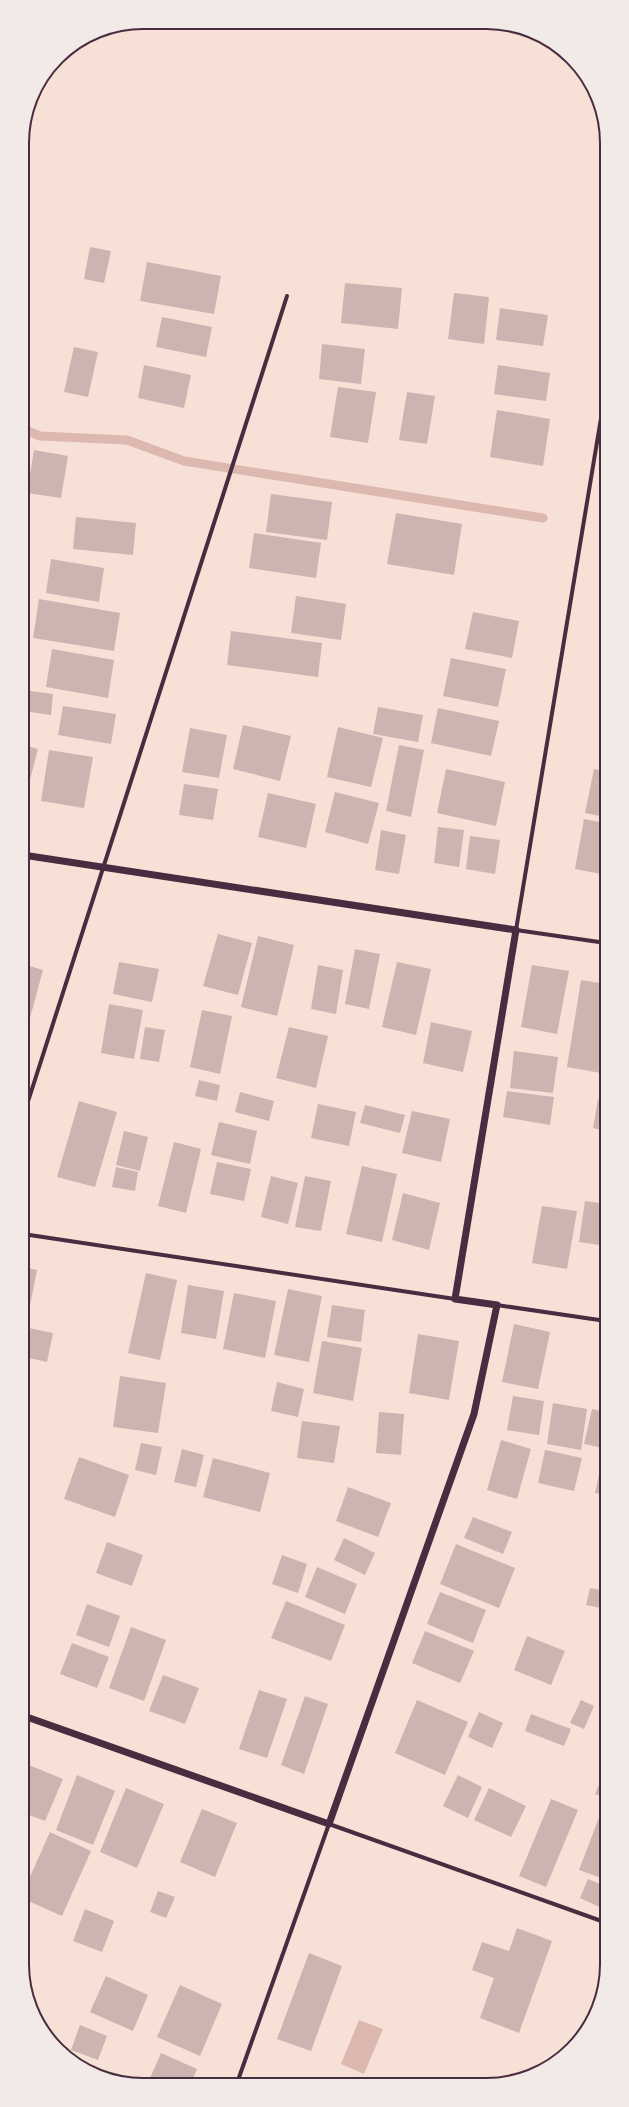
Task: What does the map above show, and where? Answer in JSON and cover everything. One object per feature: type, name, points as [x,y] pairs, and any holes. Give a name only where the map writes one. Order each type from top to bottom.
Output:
[{"type":"street","points":[[29,1097],[287,296]]},
{"type":"street","points":[[455,1299],[600,424]]},
{"type":"street","points":[[29,856],[600,942]]},
{"type":"street","points":[[29,1235],[600,1320]]},
{"type":"street","points":[[239,2078],[474,1414],[497,1305]]},
{"type":"street","points":[[29,1718],[600,1921]]},
{"type":"shaded area","points":[[359,2020],[383,2029],[364,2074],[341,2064]]},
{"type":"building","points":[[90,247],[111,251],[104,283],[84,279]]},
{"type":"building","points":[[147,262],[221,276],[214,314],[140,301]]},
{"type":"building","points":[[345,283],[402,288],[398,329],[341,323]]},
{"type":"building","points":[[454,293],[489,297],[484,344],[448,339]]},
{"type":"building","points":[[500,308],[548,315],[543,346],[496,340]]},
{"type":"building","points":[[162,317],[212,327],[206,357],[156,347]]},
{"type":"building","points":[[322,344],[365,349],[361,384],[319,379]]},
{"type":"building","points":[[74,347],[98,352],[88,397],[64,392]]},
{"type":"building","points":[[144,365],[191,375],[184,408],[138,398]]},
{"type":"building","points":[[498,365],[550,373],[546,401],[494,394]]},
{"type":"building","points":[[338,387],[376,392],[368,443],[330,437]]},
{"type":"building","points":[[407,392],[435,396],[427,444],[399,440]]},
{"type":"building","points":[[497,410],[550,419],[543,466],[490,457]]},
{"type":"building","points":[[34,450],[68,456],[61,498],[29,493],[29,481]]},
{"type":"building","points":[[271,494],[332,502],[327,540],[266,532]]},
{"type":"building","points":[[396,513],[462,524],[454,575],[387,564]]},
{"type":"building","points":[[76,517],[136,523],[133,555],[73,549]]},
{"type":"building","points":[[254,533],[321,543],[316,578],[249,568]]},
{"type":"building","points":[[51,559],[104,568],[99,602],[46,593]]},
{"type":"building","points":[[296,596],[346,604],[341,640],[291,633]]},
{"type":"building","points":[[39,599],[120,613],[114,651],[33,638]]},
{"type":"building","points":[[473,612],[519,621],[512,658],[465,649]]},
{"type":"building","points":[[231,631],[322,643],[318,677],[227,665]]},
{"type":"building","points":[[52,649],[114,660],[108,698],[46,687]]},
{"type":"building","points":[[451,658],[506,669],[498,707],[443,696]]},
{"type":"building","points":[[29,691],[53,694],[51,715],[29,712]]},
{"type":"building","points":[[63,706],[116,714],[111,744],[58,735]]},
{"type":"building","points":[[378,707],[423,715],[418,742],[373,734]]},
{"type":"building","points":[[438,708],[499,721],[491,756],[431,743]]},
{"type":"building","points":[[243,725],[291,736],[280,781],[233,769]]},
{"type":"building","points":[[338,727],[383,738],[371,787],[327,777]]},
{"type":"building","points":[[190,728],[227,735],[219,778],[182,772]]},
{"type":"building","points":[[399,745],[424,750],[411,817],[386,811]]},
{"type":"building","points":[[29,747],[38,749],[29,784]]},
{"type":"building","points":[[49,750],[93,757],[84,808],[41,801]]},
{"type":"building","points":[[446,769],[505,782],[496,826],[437,813]]},
{"type":"building","points":[[594,769],[600,770],[600,816],[585,813]]},
{"type":"building","points":[[184,784],[218,789],[213,820],[179,815]]},
{"type":"building","points":[[335,792],[379,803],[368,844],[325,832]]},
{"type":"building","points":[[268,793],[316,804],[306,848],[258,837]]},
{"type":"building","points":[[584,819],[600,822],[600,874],[575,869]]},
{"type":"building","points":[[438,827],[464,830],[459,867],[434,863]]},
{"type":"building","points":[[381,830],[406,835],[399,874],[375,870]]},
{"type":"building","points":[[470,836],[500,840],[495,874],[466,869]]},
{"type":"building","points":[[218,934],[252,943],[238,995],[203,986]]},
{"type":"building","points":[[258,936],[294,945],[277,1016],[241,1007]]},
{"type":"building","points":[[355,949],[380,954],[369,1009],[345,1004]]},
{"type":"building","points":[[119,962],[159,969],[152,1002],[113,994]]},
{"type":"building","points":[[397,962],[431,969],[416,1035],[382,1027]]},
{"type":"building","points":[[318,965],[343,970],[336,1014],[311,1009]]},
{"type":"building","points":[[532,965],[569,971],[557,1034],[521,1027]]},
{"type":"building","points":[[29,966],[43,970],[29,1018]]},
{"type":"building","points":[[581,980],[600,983],[600,1073],[567,1067]]},
{"type":"building","points":[[109,1004],[143,1010],[134,1059],[101,1053]]},
{"type":"building","points":[[202,1010],[232,1016],[220,1074],[190,1067]]},
{"type":"building","points":[[431,1022],[472,1031],[463,1072],[423,1063]]},
{"type":"building","points":[[145,1027],[165,1030],[159,1062],[140,1059]]},
{"type":"building","points":[[289,1027],[328,1036],[316,1088],[276,1078]]},
{"type":"building","points":[[514,1051],[558,1057],[553,1093],[510,1088]]},
{"type":"building","points":[[199,1080],[220,1085],[217,1101],[195,1096]]},
{"type":"building","points":[[507,1091],[554,1097],[550,1125],[503,1117]]},
{"type":"building","points":[[240,1092],[274,1101],[269,1121],[235,1112]]},
{"type":"building","points":[[598,1099],[600,1099],[600,1130],[593,1128]]},
{"type":"building","points":[[79,1101],[117,1112],[95,1187],[57,1177]]},
{"type":"building","points":[[318,1104],[356,1112],[349,1146],[311,1138]]},
{"type":"building","points":[[365,1105],[405,1115],[400,1133],[360,1123]]},
{"type":"building","points":[[412,1111],[450,1119],[441,1162],[402,1153]]},
{"type":"building","points":[[219,1122],[257,1131],[250,1164],[211,1155]]},
{"type":"building","points":[[124,1131],[148,1137],[140,1171],[116,1165]]},
{"type":"building","points":[[174,1142],[201,1149],[186,1213],[158,1206]]},
{"type":"building","points":[[217,1162],[251,1169],[244,1201],[210,1194]]},
{"type":"building","points":[[362,1166],[397,1174],[382,1242],[346,1234]]},
{"type":"building","points":[[116,1167],[138,1172],[135,1191],[112,1187]]},
{"type":"building","points":[[271,1176],[298,1183],[288,1224],[261,1217]]},
{"type":"building","points":[[305,1176],[331,1181],[321,1231],[295,1227]]},
{"type":"building","points":[[403,1193],[440,1203],[429,1250],[392,1240]]},
{"type":"building","points":[[585,1201],[600,1203],[600,1245],[579,1242]]},
{"type":"building","points":[[542,1206],[577,1211],[567,1269],[532,1263]]},
{"type":"building","points":[[29,1268],[37,1270],[29,1311]]},
{"type":"building","points":[[146,1273],[177,1280],[160,1360],[128,1353]]},
{"type":"building","points":[[188,1285],[224,1291],[216,1339],[181,1333]]},
{"type":"building","points":[[288,1289],[322,1296],[309,1362],[274,1355]]},
{"type":"building","points":[[234,1293],[276,1301],[265,1358],[223,1349]]},
{"type":"building","points":[[332,1305],[365,1310],[361,1342],[327,1337]]},
{"type":"building","points":[[514,1324],[550,1332],[538,1389],[502,1382]]},
{"type":"building","points":[[29,1328],[53,1333],[47,1362],[29,1358]]},
{"type":"building","points":[[418,1334],[459,1341],[449,1400],[409,1393]]},
{"type":"building","points":[[322,1341],[362,1348],[353,1401],[313,1393]]},
{"type":"building","points":[[120,1376],[166,1383],[158,1433],[113,1427]]},
{"type":"building","points":[[277,1382],[304,1389],[298,1417],[271,1411]]},
{"type":"building","points":[[513,1396],[544,1401],[539,1435],[507,1430]]},
{"type":"building","points":[[553,1403],[587,1409],[581,1450],[547,1444]]},
{"type":"building","points":[[592,1409],[600,1411],[600,1447],[584,1444]]},
{"type":"building","points":[[379,1412],[404,1414],[401,1455],[376,1453]]},
{"type":"building","points":[[302,1421],[340,1426],[334,1463],[297,1458]]},
{"type":"building","points":[[501,1440],[531,1449],[517,1499],[487,1490]]},
{"type":"building","points":[[141,1443],[162,1447],[156,1475],[135,1470]]},
{"type":"building","points":[[182,1449],[204,1455],[196,1487],[174,1482]]},
{"type":"building","points":[[545,1450],[582,1458],[574,1491],[538,1483]]},
{"type":"building","points":[[79,1457],[129,1475],[115,1517],[64,1499]]},
{"type":"building","points":[[213,1458],[270,1473],[260,1512],[203,1497]]},
{"type":"building","points":[[600,1470],[600,1494],[595,1493]]},
{"type":"building","points":[[348,1487],[391,1503],[378,1537],[336,1521]]},
{"type":"building","points":[[473,1517],[512,1532],[503,1554],[464,1538]]},
{"type":"building","points":[[344,1538],[375,1553],[365,1575],[334,1560]]},
{"type":"building","points":[[107,1542],[143,1555],[132,1586],[96,1573]]},
{"type":"building","points":[[456,1544],[515,1568],[499,1608],[440,1584]]},
{"type":"building","points":[[282,1555],[307,1564],[298,1593],[272,1584]]},
{"type":"building","points":[[317,1567],[357,1584],[345,1614],[305,1597]]},
{"type":"building","points":[[590,1588],[600,1590],[600,1608],[586,1605]]},
{"type":"building","points":[[440,1592],[486,1610],[473,1643],[427,1624]]},
{"type":"building","points":[[286,1601],[345,1625],[331,1661],[271,1638]]},
{"type":"building","points":[[87,1604],[120,1616],[109,1647],[76,1635]]},
{"type":"building","points":[[131,1627],[166,1640],[144,1701],[109,1688]]},
{"type":"building","points":[[425,1631],[474,1651],[460,1683],[412,1663]]},
{"type":"building","points":[[527,1636],[565,1651],[551,1685],[514,1670]]},
{"type":"building","points":[[72,1643],[109,1657],[97,1688],[60,1674]]},
{"type":"building","points":[[163,1675],[199,1688],[185,1724],[149,1711]]},
{"type":"building","points":[[259,1690],[287,1699],[267,1758],[239,1749]]},
{"type":"building","points":[[305,1696],[328,1704],[304,1774],[281,1765]]},
{"type":"building","points":[[417,1700],[468,1722],[445,1775],[395,1753]]},
{"type":"building","points":[[581,1700],[594,1706],[584,1729],[570,1723]]},
{"type":"building","points":[[479,1712],[503,1723],[492,1748],[468,1737]]},
{"type":"building","points":[[531,1714],[571,1729],[564,1746],[525,1731]]},
{"type":"building","points":[[29,1765],[63,1779],[45,1821],[29,1815]]},
{"type":"building","points":[[77,1775],[115,1791],[93,1845],[56,1830]]},
{"type":"building","points":[[458,1775],[482,1787],[468,1818],[443,1806]]},
{"type":"building","points":[[600,1782],[600,1796],[595,1794]]},
{"type":"building","points":[[126,1788],[164,1804],[137,1868],[100,1852]]},
{"type":"building","points":[[489,1788],[526,1806],[511,1837],[474,1820]]},
{"type":"building","points":[[551,1799],[578,1810],[546,1887],[519,1876]]},
{"type":"building","points":[[202,1809],[237,1823],[215,1877],[180,1862]]},
{"type":"building","points":[[600,1815],[600,1878],[579,1870]]},
{"type":"building","points":[[50,1832],[91,1851],[62,1916],[29,1901],[29,1879]]},
{"type":"building","points":[[588,1879],[600,1884],[600,1907],[580,1898]]},
{"type":"building","points":[[158,1891],[175,1897],[166,1918],[150,1912]]},
{"type":"building","points":[[85,1909],[114,1921],[102,1952],[73,1941]]},
{"type":"building","points":[[517,1928],[552,1941],[519,2033],[480,2018],[494,1978],[472,1970],[482,1942],[509,1951]]},
{"type":"building","points":[[309,1953],[342,1966],[311,2051],[277,2039]]},
{"type":"building","points":[[106,1976],[148,1995],[133,2031],[90,2012]]},
{"type":"building","points":[[180,1985],[222,2004],[200,2056],[157,2037]]},
{"type":"building","points":[[80,2025],[107,2036],[98,2060],[71,2050]]},
{"type":"building","points":[[161,2053],[197,2069],[193,2078],[150,2078]]},
{"type":"waterway","points":[[29,431],[40,436],[127,440],[184,461],[543,518]]}]
